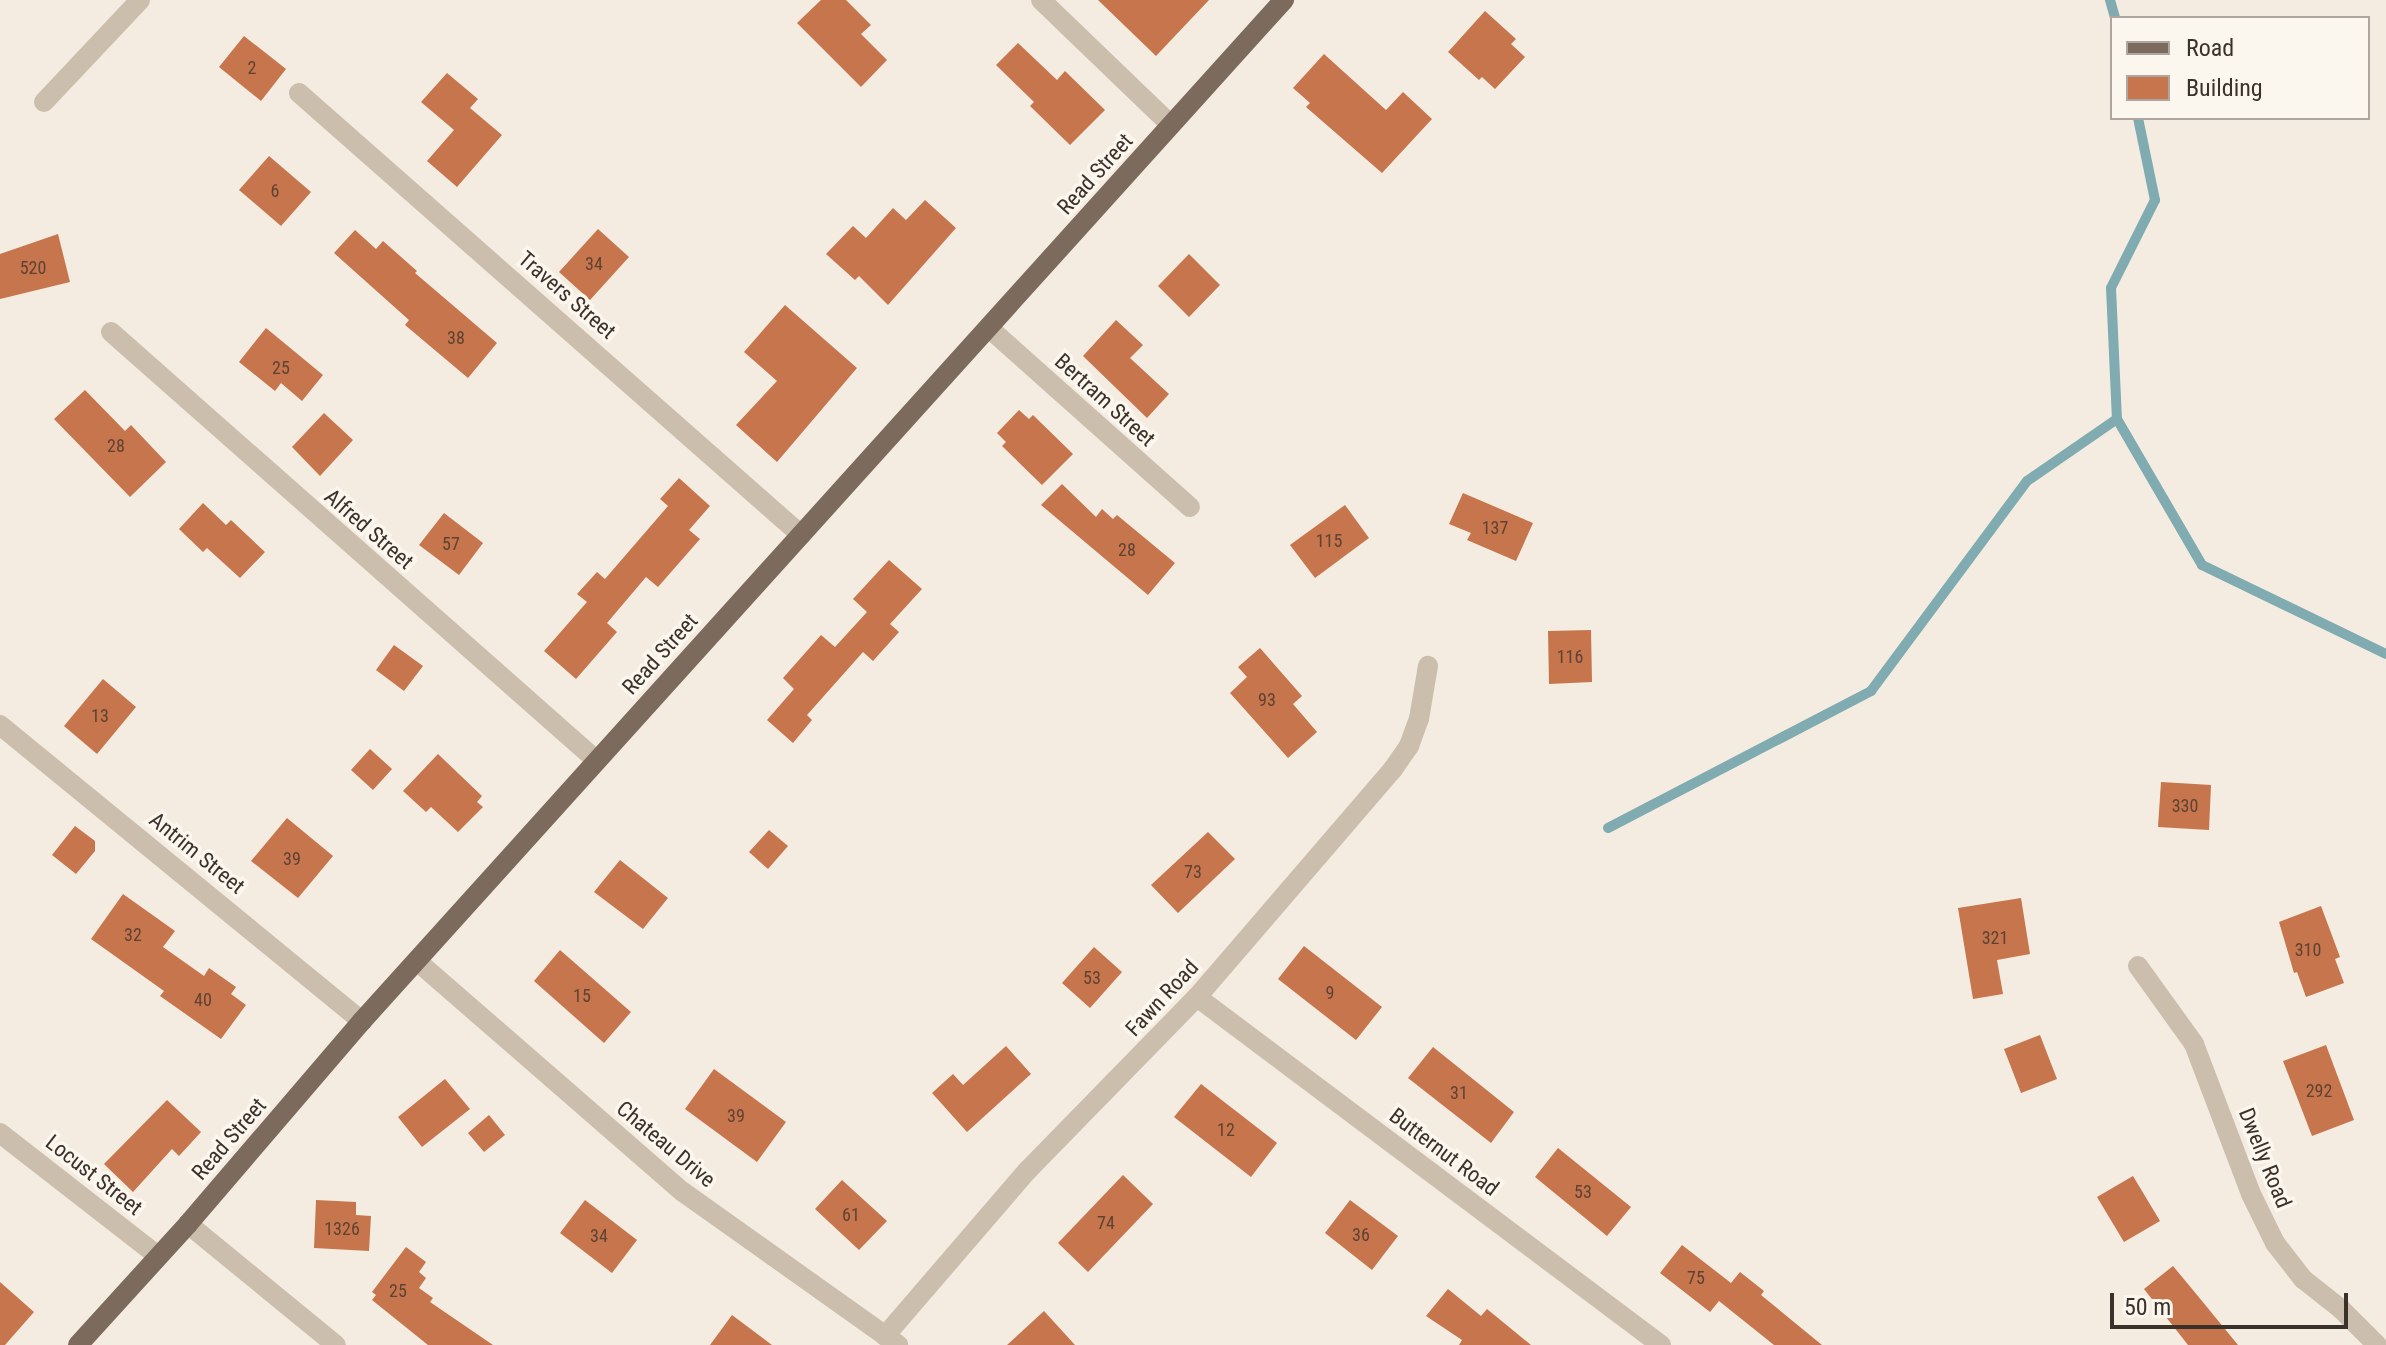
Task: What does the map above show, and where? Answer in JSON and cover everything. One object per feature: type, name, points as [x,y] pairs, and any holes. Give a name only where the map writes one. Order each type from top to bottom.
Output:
[{"type":"main road","name":"Read Street","points":[[78,1345],[596,760],[1284,0]]},
{"type":"street","points":[[44,102],[140,0]]},
{"type":"street","points":[[1041,0],[1171,125]]},
{"type":"street","name":"Travers Street","points":[[299,93],[801,535]]},
{"type":"street","name":"Bertram Street","points":[[989,328],[1190,507]]},
{"type":"street","name":"Alfred Street","points":[[111,332],[596,760]]},
{"type":"street","name":"Fawn Road","points":[[892,1340],[1028,1170],[1197,997],[1393,769],[1409,746],[1419,719],[1428,666]]},
{"type":"street","name":"Antrim Street","points":[[0,725],[362,1021]]},
{"type":"street","name":"Chateau Drive","points":[[417,961],[683,1192],[892,1340]]},
{"type":"street","name":"Dwelly Road","points":[[2138,966],[2194,1044],[2251,1194],[2275,1243],[2303,1279],[2350,1317],[2377,1345]]},
{"type":"street","name":"Butternut Road","points":[[1197,997],[1661,1345]]},
{"type":"street","name":"Locust Street","points":[[0,1133],[158,1256]]},
{"type":"street","points":[[188,1224],[336,1345]]},
{"type":"building","points":[[821,0],[846,0],[871,25],[861,34],[887,60],[861,87],[797,23]]},
{"type":"building","points":[[1098,0],[1209,0],[1156,56]]},
{"type":"building","points":[[1485,11],[1516,39],[1511,44],[1525,57],[1495,89],[1482,77],[1479,80],[1448,52]]},
{"type":"building","points":[[244,36],[286,69],[261,101],[219,67]]},
{"type":"building","points":[[1018,43],[1057,80],[1065,71],[1105,110],[1070,145],[1030,106],[1034,102],[996,65]]},
{"type":"building","points":[[1324,54],[1386,110],[1403,92],[1432,119],[1382,173],[1306,107],[1310,103],[1293,88]]},
{"type":"building","points":[[447,73],[478,99],[470,108],[502,135],[457,187],[427,161],[454,130],[421,102]]},
{"type":"building","points":[[269,156],[311,192],[281,226],[239,190]]},
{"type":"building","points":[[925,200],[956,228],[888,305],[859,276],[855,280],[826,254],[853,226],[866,238],[893,208],[906,220]]},
{"type":"building","points":[[598,229],[629,257],[590,300],[559,272]]},
{"type":"building","points":[[355,230],[376,249],[383,241],[417,271],[415,273],[497,343],[468,378],[405,325],[409,320],[334,253]]},
{"type":"building","points":[[58,234],[70,282],[0,299],[0,254]]},
{"type":"building","points":[[1189,254],[1220,285],[1189,317],[1158,286]]},
{"type":"building","points":[[785,305],[857,368],[777,462],[736,425],[777,381],[744,352]]},
{"type":"building","points":[[1116,320],[1143,345],[1130,358],[1169,394],[1147,418],[1083,356]]},
{"type":"building","points":[[266,328],[323,375],[302,401],[281,383],[275,391],[239,362]]},
{"type":"building","points":[[85,390],[125,431],[131,425],[166,462],[130,497],[54,419]]},
{"type":"building","points":[[1019,410],[1029,419],[1033,415],[1073,454],[1042,485],[1002,446],[1006,442],[997,433]]},
{"type":"building","points":[[324,413],[353,440],[320,476],[292,447]]},
{"type":"building","points":[[679,478],[710,506],[689,530],[700,539],[658,587],[646,577],[607,623],[617,632],[576,679],[544,651],[587,602],[577,594],[597,572],[605,579],[668,506],[660,499]]},
{"type":"building","points":[[1062,484],[1096,517],[1102,509],[1113,519],[1117,515],[1175,563],[1148,595],[1041,505]]},
{"type":"building","points":[[1463,493],[1533,523],[1516,561],[1467,540],[1471,533],[1449,524]]},
{"type":"building","points":[[203,503],[226,525],[231,520],[265,552],[240,578],[207,548],[203,552],[179,529]]},
{"type":"building","points":[[1345,505],[1369,538],[1315,578],[1290,545]]},
{"type":"building","points":[[444,513],[483,543],[459,575],[419,545]]},
{"type":"building","points":[[889,560],[922,589],[890,624],[899,632],[873,661],[863,652],[807,715],[812,720],[793,743],[767,720],[794,689],[783,678],[821,635],[835,647],[867,612],[853,599]]},
{"type":"building","points":[[1591,630],[1592,682],[1549,684],[1548,631]]},
{"type":"building","points":[[394,645],[423,666],[404,691],[376,670]]},
{"type":"building","points":[[1260,648],[1302,696],[1293,704],[1317,732],[1288,758],[1230,693],[1247,677],[1238,667]]},
{"type":"building","points":[[103,679],[136,707],[97,754],[64,726]]},
{"type":"building","points":[[370,749],[392,769],[373,790],[351,770]]},
{"type":"building","points":[[438,754],[482,796],[477,802],[483,807],[458,832],[431,807],[426,812],[403,791]]},
{"type":"building","points":[[2161,782],[2211,785],[2209,830],[2158,827]]},
{"type":"building","points":[[287,818],[333,856],[298,898],[251,861]]},
{"type":"building","points":[[75,826],[95,841],[95,851],[76,874],[52,855]]},
{"type":"building","points":[[769,830],[788,846],[768,869],[749,852]]},
{"type":"building","points":[[1208,832],[1235,859],[1178,913],[1151,885]]},
{"type":"building","points":[[620,860],[668,898],[643,929],[594,892]]},
{"type":"building","points":[[123,894],[175,931],[163,947],[204,976],[209,968],[236,987],[231,994],[246,1005],[221,1039],[160,996],[164,991],[91,939]]},
{"type":"building","points":[[2021,898],[2030,954],[1997,960],[2003,994],[1973,999],[1958,908]]},
{"type":"building","points":[[2321,906],[2340,957],[2335,959],[2344,983],[2306,997],[2297,972],[2294,973],[2279,922]]},
{"type":"building","points":[[1304,946],[1382,1007],[1356,1040],[1278,979]]},
{"type":"building","points":[[1094,947],[1122,972],[1090,1008],[1062,983]]},
{"type":"building","points":[[560,950],[631,1012],[604,1043],[534,981]]},
{"type":"building","points":[[2040,1035],[2057,1079],[2021,1093],[2004,1049]]},
{"type":"building","points":[[2326,1045],[2354,1120],[2312,1136],[2283,1061]]},
{"type":"building","points":[[1006,1046],[1031,1074],[967,1132],[932,1093],[953,1074],[963,1085]]},
{"type":"building","points":[[1433,1047],[1514,1112],[1491,1143],[1408,1078]]},
{"type":"building","points":[[714,1069],[786,1122],[757,1162],[685,1109]]},
{"type":"building","points":[[445,1079],[470,1109],[422,1147],[398,1117]]},
{"type":"building","points":[[1201,1084],[1277,1143],[1251,1177],[1174,1117]]},
{"type":"building","points":[[167,1100],[201,1132],[179,1156],[172,1149],[133,1192],[104,1164]]},
{"type":"building","points":[[489,1115],[505,1135],[484,1152],[468,1133]]},
{"type":"building","points":[[1558,1148],[1631,1207],[1607,1236],[1535,1177]]},
{"type":"building","points":[[1123,1175],[1153,1204],[1088,1272],[1058,1243]]},
{"type":"building","points":[[2133,1176],[2160,1221],[2124,1242],[2097,1197]]},
{"type":"building","points":[[842,1180],[887,1221],[859,1250],[815,1209]]},
{"type":"building","points":[[316,1200],[356,1202],[356,1215],[371,1216],[369,1251],[314,1248]]},
{"type":"building","points":[[585,1200],[637,1240],[612,1273],[560,1233]]},
{"type":"building","points":[[1350,1200],[1398,1236],[1372,1270],[1325,1233]]},
{"type":"building","points":[[1682,1245],[1731,1283],[1740,1272],[1764,1291],[1761,1295],[1822,1345],[1774,1345],[1719,1301],[1710,1312],[1660,1273]]},
{"type":"building","points":[[406,1247],[426,1262],[419,1272],[426,1278],[419,1288],[433,1298],[430,1302],[493,1345],[428,1345],[372,1300],[376,1295],[372,1292]]},
{"type":"building","points":[[2173,1266],[2238,1345],[2188,1345],[2144,1289]]},
{"type":"building","points":[[0,1282],[34,1312],[5,1345],[0,1345]]},
{"type":"building","points":[[1448,1289],[1481,1316],[1487,1309],[1531,1345],[1459,1345],[1462,1340],[1426,1316]]},
{"type":"building","points":[[1044,1311],[1075,1345],[1007,1345]]},
{"type":"building","points":[[732,1315],[772,1345],[710,1345]]},
{"type":"waterway","points":[[2110,0],[2114,16]]},
{"type":"waterway","points":[[2138,120],[2155,200],[2111,288],[2117,419],[2202,565],[2386,654]]},
{"type":"waterway","points":[[1608,828],[1871,691],[2027,481],[2117,419]]}]
